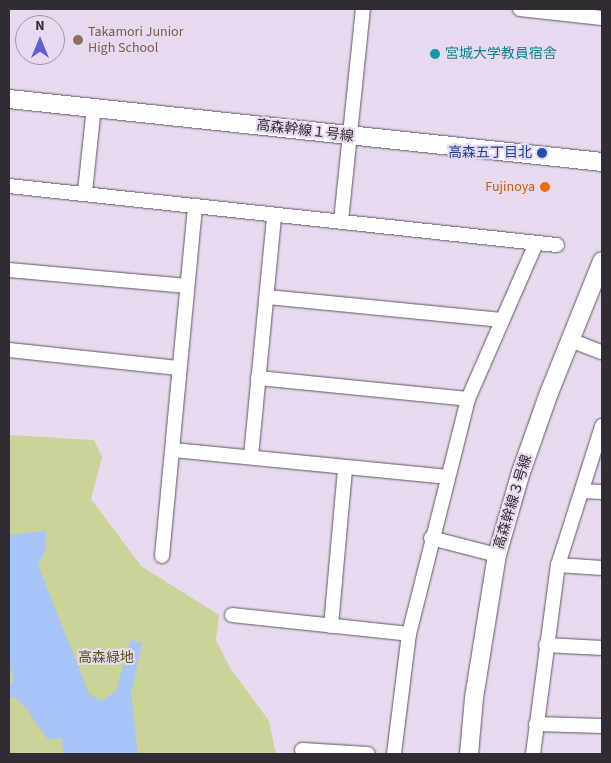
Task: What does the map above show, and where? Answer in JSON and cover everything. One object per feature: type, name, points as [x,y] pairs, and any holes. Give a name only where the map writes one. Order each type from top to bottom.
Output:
[{"type":"street","points":[[341,222],[362,9]]},
{"type":"street","points":[[520,9],[602,18]]},
{"type":"street","name":"高森幹線１号線","points":[[9,99],[602,162]]},
{"type":"street","points":[[85,192],[94,107]]},
{"type":"street","points":[[9,186],[85,192],[274,216],[557,245]]},
{"type":"street","points":[[162,556],[173,450],[178,368],[195,206]]},
{"type":"street","points":[[251,456],[274,216]]},
{"type":"street","points":[[394,754],[409,634],[431,538],[468,399],[500,320],[536,243]]},
{"type":"street","name":"高森幹線３号線","points":[[469,754],[474,698],[497,556],[521,472],[570,340],[602,261]]},
{"type":"street","points":[[9,270],[187,286]]},
{"type":"street","points":[[267,297],[500,320]]},
{"type":"street","points":[[570,340],[602,352]]},
{"type":"street","points":[[9,350],[178,368]]},
{"type":"street","points":[[258,378],[468,399]]},
{"type":"street","points":[[533,754],[558,565],[602,426]]},
{"type":"street","points":[[173,450],[251,456],[345,468],[447,477]]},
{"type":"street","points":[[331,626],[345,468]]},
{"type":"street","points":[[582,491],[602,492]]},
{"type":"street","points":[[431,538],[497,556]]},
{"type":"street","points":[[558,565],[602,568]]},
{"type":"street","points":[[232,615],[409,634]]},
{"type":"street","points":[[546,645],[602,648]]},
{"type":"street","points":[[536,724],[602,726]]},
{"type":"street","points":[[302,750],[368,754]]},
{"type":"green space","name":"高森緑地","points":[[9,435],[94,440],[102,457],[91,499],[141,566],[219,615],[216,640],[230,668],[269,721],[276,754],[9,754]]},
{"type":"water","points":[[45,531],[46,549],[38,565],[89,694],[101,701],[116,691],[131,639],[142,644],[131,693],[138,754],[64,754],[61,737],[48,740],[26,708],[15,697],[9,697],[9,684],[14,681],[9,660],[9,535]]},
{"type":"place","name":"Takamori Junior High School","points":[[78,40]]},
{"type":"place","name":"宮城大学教員宿舎","points":[[435,54]]},
{"type":"place","name":"高森五丁目北","points":[[542,153]]},
{"type":"place","name":"Fujinoya","points":[[545,187]]}]
